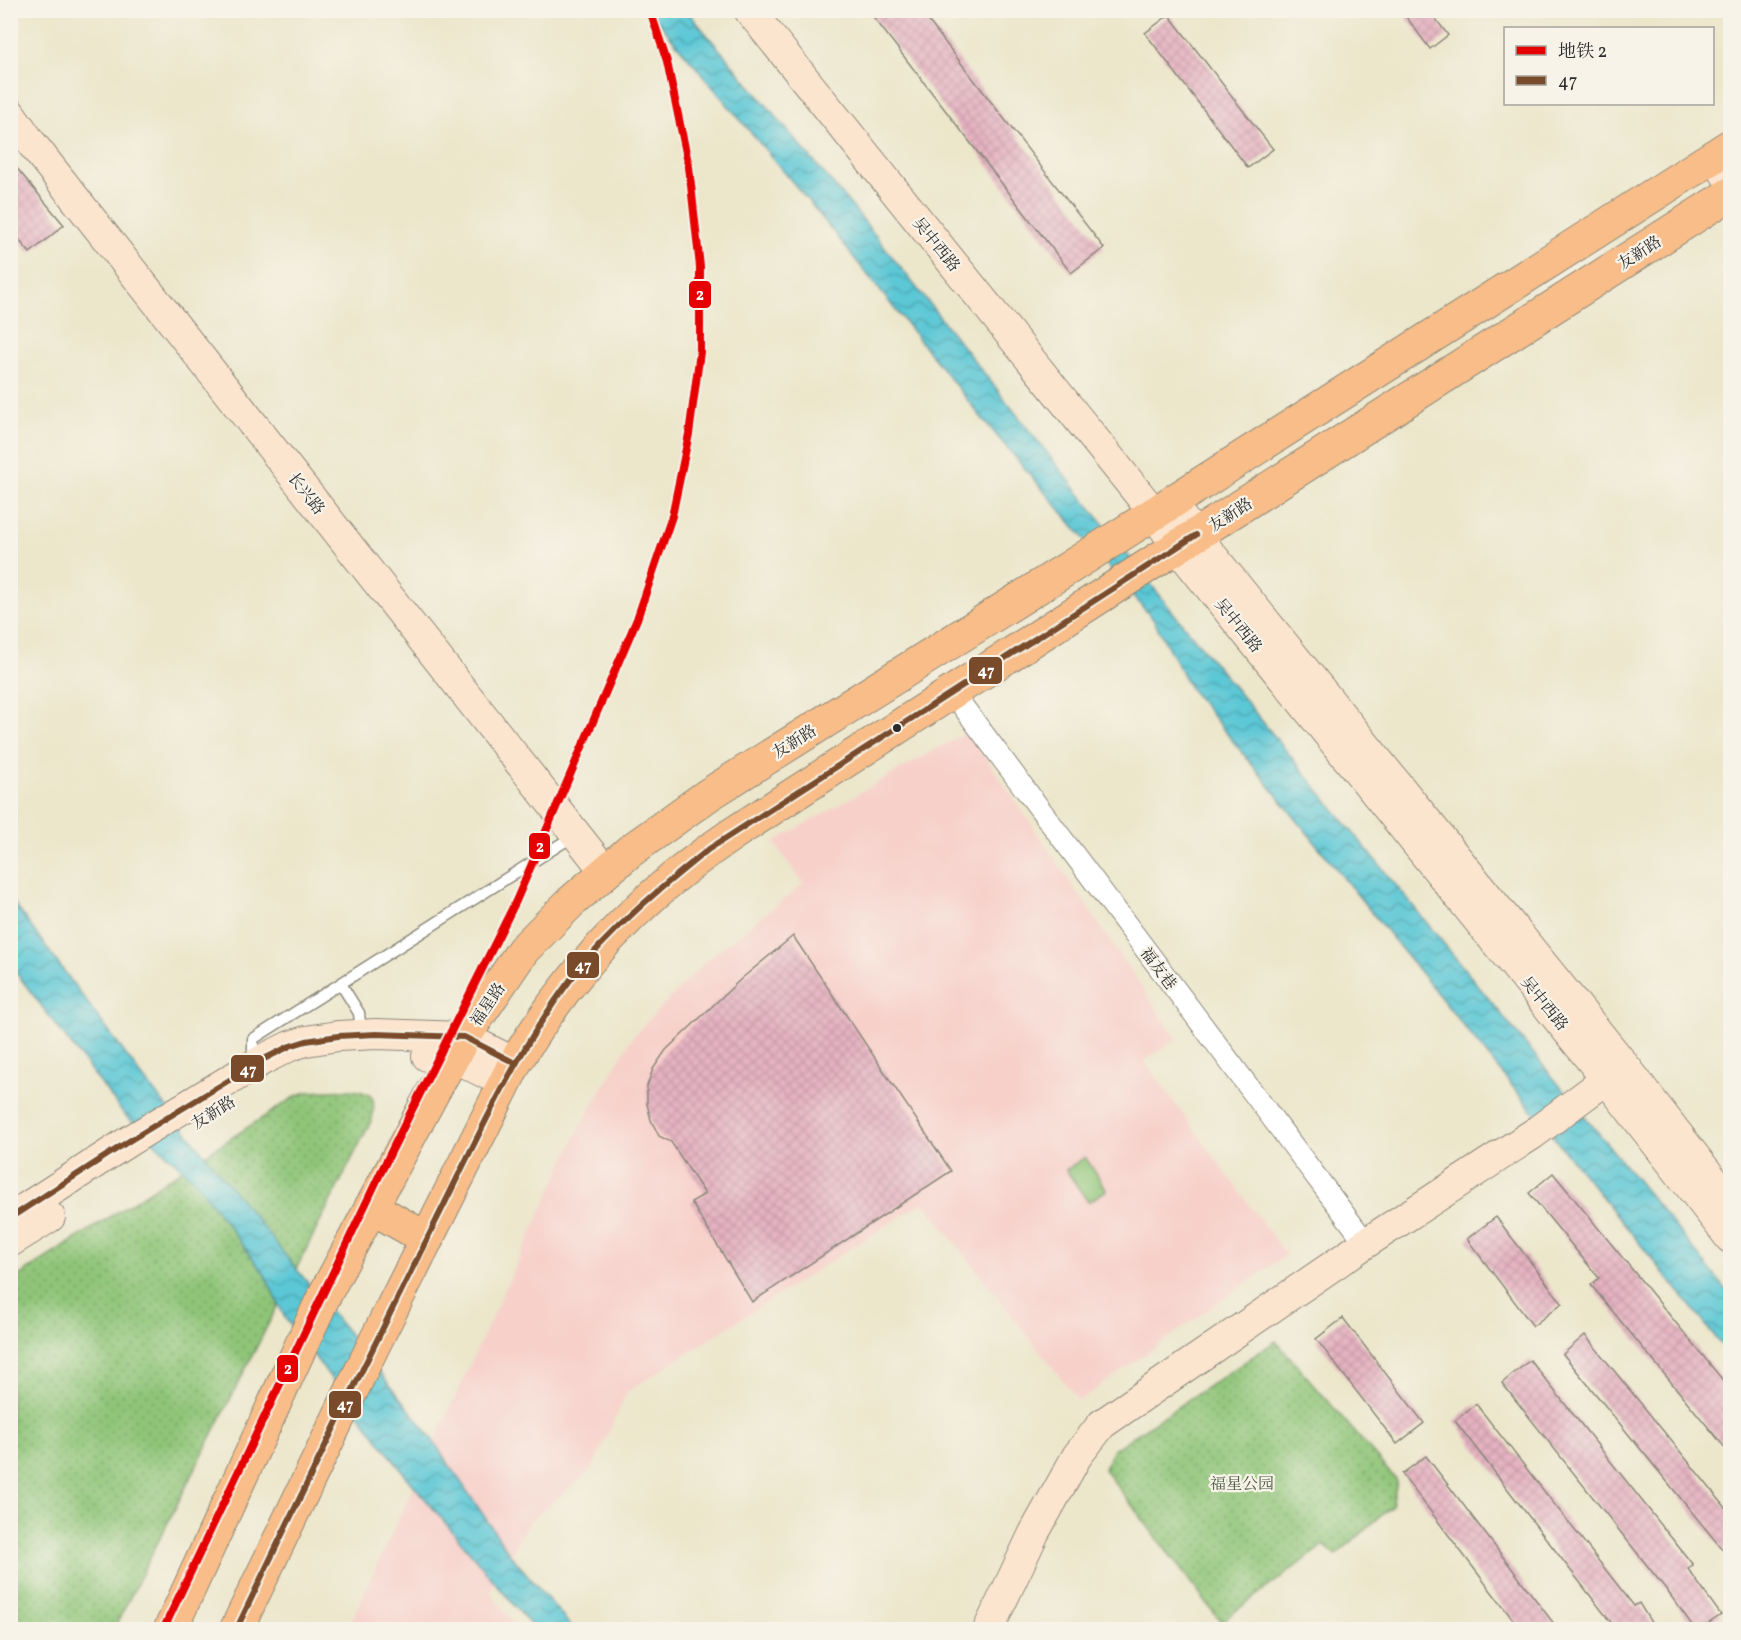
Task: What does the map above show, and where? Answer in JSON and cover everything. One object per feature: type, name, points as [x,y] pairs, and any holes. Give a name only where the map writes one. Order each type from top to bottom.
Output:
[{"type":"main road","name":"吴中西路","points":[[749,10],[1151,515]]},
{"type":"main road","name":"吴中西路","points":[[773,10],[1175,548],[1616,1073],[1731,1202]]},
{"type":"main road","name":"长兴路","points":[[10,113],[605,871]]},
{"type":"main road","name":"友新路","points":[[708,795],[1151,515],[1725,161]]},
{"type":"main road","name":"友新路","points":[[184,1119],[253,1065],[277,1052],[306,1041],[339,1036],[361,1035],[459,1047],[510,1073],[537,1028],[571,980],[613,932],[695,859],[1175,548],[1731,194]]},
{"type":"main road","name":"福星路","points":[[170,1629],[323,1298],[459,1047],[523,950],[605,871],[663,825],[708,795]]},
{"type":"main road","name":"友新路","points":[[10,1218],[134,1150],[184,1119],[285,1068],[309,1059],[341,1054],[459,1047]]},
{"type":"main road","points":[[237,1629],[375,1342],[510,1073]]},
{"type":"main road","name":"吴中西路","points":[[1616,1073],[1731,1238]]},
{"type":"main road","points":[[988,1629],[1034,1533],[1077,1456],[1102,1424],[1366,1244],[1533,1134],[1616,1073]]},
{"type":"main road","name":"友新路","points":[[10,1242],[134,1150]]},
{"type":"main road","points":[[371,1208],[427,1239]]},
{"type":"street","name":"福友巷","points":[[952,692],[1366,1244]]},
{"type":"lane","points":[[253,1065],[253,1039],[576,835]]},
{"type":"lane","points":[[341,984],[359,1013],[361,1035]]},
{"type":"shaded area","points":[[968,731],[1177,1039],[1144,1061],[1286,1255],[1079,1401],[923,1202],[627,1392],[592,1469],[530,1521],[490,1592],[518,1629],[347,1630],[582,1123],[633,1036],[708,959],[803,884],[774,842]]},
{"type":"green space","points":[[352,1090],[365,1093],[372,1098],[374,1106],[372,1119],[114,1629],[11,1630],[11,1281],[296,1096],[307,1092]]},
{"type":"green space","points":[[1085,1157],[1107,1190],[1088,1202],[1066,1170]]},
{"type":"green space","name":"福星公园","points":[[1276,1341],[1397,1481],[1392,1506],[1335,1556],[1324,1545],[1221,1622],[1104,1469],[1113,1450]]},
{"type":"water","points":[[649,11],[687,11],[859,215],[1176,616],[1730,1294],[1730,1355],[1190,688],[1153,619],[981,417],[816,210]]},
{"type":"water","points":[[10,898],[140,1074],[425,1429],[509,1553],[573,1629],[534,1629],[406,1476],[285,1318],[265,1275],[195,1181],[124,1114],[11,966]]},
{"type":"building","points":[[868,10],[920,10],[1104,248],[1071,273]]},
{"type":"building","points":[[1401,10],[1429,10],[1448,35],[1430,49]]},
{"type":"building","points":[[1169,15],[1273,149],[1248,168],[1145,33]]},
{"type":"building","points":[[10,160],[64,225],[30,253],[10,229]]},
{"type":"building","points":[[793,936],[951,1171],[752,1302],[691,1202],[705,1194],[671,1142],[659,1136],[651,1120],[647,1104],[647,1086],[653,1069],[666,1050],[741,979]]},
{"type":"building","points":[[1553,1173],[1731,1390],[1731,1455],[1591,1285],[1599,1278],[1529,1193]]},
{"type":"building","points":[[1496,1217],[1562,1303],[1533,1326],[1467,1239]]},
{"type":"building","points":[[1343,1318],[1424,1423],[1397,1444],[1316,1339]]},
{"type":"building","points":[[1585,1335],[1731,1514],[1731,1560],[1563,1354]]},
{"type":"building","points":[[1530,1360],[1693,1565],[1688,1569],[1721,1615],[1700,1629],[1695,1629],[1502,1383]]},
{"type":"building","points":[[1476,1404],[1634,1606],[1639,1603],[1655,1629],[1616,1629],[1455,1421]]},
{"type":"building","points":[[1426,1456],[1558,1629],[1520,1629],[1402,1474]]},
{"type":"metro line","name":"2","points":[[163,1630],[379,1176],[516,901],[637,619],[672,516],[689,434],[700,352],[700,267],[689,167],[667,62],[650,10]]},
{"type":"transit line","name":"47","points":[[236,1630],[360,1374],[514,1066],[551,1007],[586,961],[636,910],[709,849],[1196,535]]},
{"type":"transit line","name":"47","points":[[10,1218],[129,1141],[264,1059],[306,1041],[376,1034],[464,1037],[515,1063]]}]
